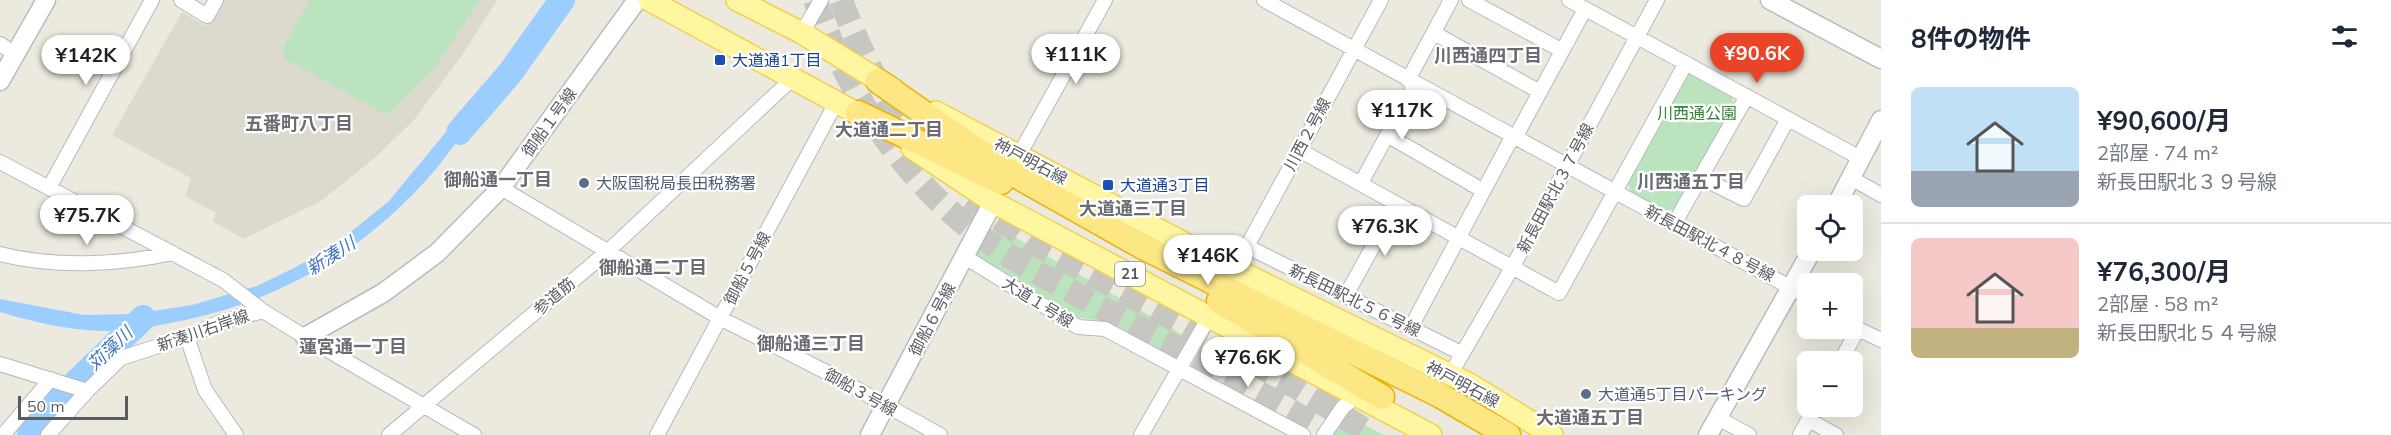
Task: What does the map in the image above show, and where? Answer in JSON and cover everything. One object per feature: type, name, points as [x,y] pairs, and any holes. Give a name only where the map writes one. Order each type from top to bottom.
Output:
[{"type":"highway","points":[[878,81],[1001,167],[1222,294],[1382,397]]},
{"type":"highway","points":[[858,113],[996,179],[1222,294],[1441,396],[1508,435]]},
{"type":"main road","name":"神戸明石線","points":[[649,0],[858,113],[993,202],[1222,294],[1450,375],[1552,435]]},
{"type":"main road","name":"神戸明石線","points":[[736,0],[802,33],[878,81],[1019,155],[1222,294],[1356,397],[1431,435]]},
{"type":"street","points":[[0,81],[7,49],[46,0]]},
{"type":"street","points":[[49,188],[152,0]]},
{"type":"street","points":[[180,0],[207,16],[216,0]]},
{"type":"street","name":"御船１号線","points":[[305,337],[319,327],[383,293],[437,253],[501,188],[637,0]]},
{"type":"street","points":[[802,33],[821,0]]},
{"type":"street","points":[[1019,155],[1105,0]]},
{"type":"street","name":"新長田駅北４８号線","points":[[1264,0],[1797,291]]},
{"type":"street","name":"川西２号線","points":[[1141,435],[1248,247],[1327,95],[1355,51],[1381,0]]},
{"type":"street","points":[[1361,183],[1387,135],[1451,0]]},
{"type":"street","points":[[1468,0],[1561,50]]},
{"type":"street","points":[[1569,0],[1862,159]]},
{"type":"street","name":"新長田駅北３７号線","points":[[1450,375],[1513,266],[1657,0]]},
{"type":"street","points":[[1770,0],[1881,59]]},
{"type":"street","points":[[1411,327],[1482,190],[1509,143],[1515,138],[1585,9]]},
{"type":"street","points":[[1434,33],[1539,92]]},
{"type":"street","points":[[1299,150],[1559,293],[1686,63]]},
{"type":"street","name":"参道筋","points":[[390,435],[607,252],[793,78]]},
{"type":"street","points":[[1674,224],[1747,96]]},
{"type":"street","name":"御船５号線","points":[[657,435],[837,101]]},
{"type":"street","points":[[1700,177],[1744,200],[1788,119]]},
{"type":"street","points":[[1842,195],[1881,120]]},
{"type":"street","points":[[1387,135],[1482,190]]},
{"type":"street","points":[[0,162],[223,280],[263,311],[465,435]]},
{"type":"street","points":[[1851,178],[1881,195]]},
{"type":"street","name":"御船３号線","points":[[501,188],[720,318],[940,435]]},
{"type":"street","name":"御船６号線","points":[[870,435],[993,202]]},
{"type":"street","points":[[1346,295],[1396,204]]},
{"type":"street","name":"新長田駅北５６号線","points":[[1248,247],[1461,353]]},
{"type":"street","points":[[0,254],[71,263],[150,258],[173,253]]},
{"type":"street","name":"大道１号線","points":[[965,257],[1078,327],[1105,328],[1303,435]]},
{"type":"street","points":[[1708,435],[1805,261]]},
{"type":"street","name":"新湊川右岸線","points":[[48,435],[87,391],[122,358],[187,337],[218,323],[263,311]]},
{"type":"street","points":[[1863,331],[1881,340]]},
{"type":"street","points":[[187,337],[203,384],[236,435]]},
{"type":"street","points":[[0,364],[87,391]]},
{"type":"street","points":[[3,435],[57,381]]},
{"type":"street","points":[[1324,435],[1343,407],[1356,397]]},
{"type":"street","points":[[423,408],[474,435]]},
{"type":"street","points":[[1800,435],[1810,417]]},
{"type":"street","points":[[1718,418],[1749,435]]},
{"type":"street","points":[[1809,420],[1836,435]]},
{"type":"shaded area","points":[[220,0],[497,0],[463,54],[414,120],[370,162],[321,201],[243,239],[213,221],[216,213],[185,196],[191,178],[112,135],[182,12],[206,26]]},
{"type":"green space","points":[[310,0],[480,0],[434,68],[386,115],[284,58],[284,45]]},
{"type":"green space","name":"川西通公園","points":[[1694,73],[1731,94],[1734,104],[1676,209],[1665,211],[1632,194],[1627,181],[1685,76]]},
{"type":"green space","points":[[999,228],[1185,336],[1183,345],[1173,353],[1165,352],[1108,322],[1074,317],[979,261],[977,251],[986,232]]},
{"type":"green space","points":[[1345,415],[1384,435],[1332,435]]},
{"type":"water","points":[[555,0],[567,0],[508,69],[436,169],[381,224],[351,248],[319,268],[286,286],[250,301],[214,313],[139,329],[112,331],[76,329],[0,312],[0,299],[84,315],[134,314],[192,305],[257,286],[296,267],[338,242],[388,202]]},
{"type":"waterway","name":"新湊川","points":[[459,132],[510,73],[562,0]]},
{"type":"waterway","name":"苅藻川","points":[[30,435],[60,398],[143,318]]},
{"type":"tunnel","points":[[815,0],[840,60],[871,116],[909,168],[954,215],[1004,253],[1244,384],[1331,435]]},
{"type":"tunnel","points":[[841,0],[874,76],[919,145]]},
{"type":"tunnel","points":[[970,198],[1032,242],[1283,379],[1373,435]]},
{"type":"place","name":"大道通1丁目","points":[[720,60]]},
{"type":"place","name":"大阪国税局長田税務署","points":[[584,183]]},
{"type":"place","name":"大道通3丁目","points":[[1108,185]]},
{"type":"place","name":"大道通5丁目パーキング","points":[[1586,394]]},
{"type":"district","name":"川西通四丁目","points":[[1488,56]]},
{"type":"district","name":"五番町八丁目","points":[[299,124]]},
{"type":"district","name":"大道通二丁目","points":[[889,130]]},
{"type":"district","name":"御船通一丁目","points":[[498,180]]},
{"type":"district","name":"川西通五丁目","points":[[1691,182]]},
{"type":"district","name":"大道通三丁目","points":[[1133,209]]},
{"type":"district","name":"御船通二丁目","points":[[653,268]]},
{"type":"district","name":"御船通三丁目","points":[[811,344]]},
{"type":"district","name":"蓮宮通一丁目","points":[[353,347]]},
{"type":"district","name":"大道通五丁目","points":[[1590,418]]}]
